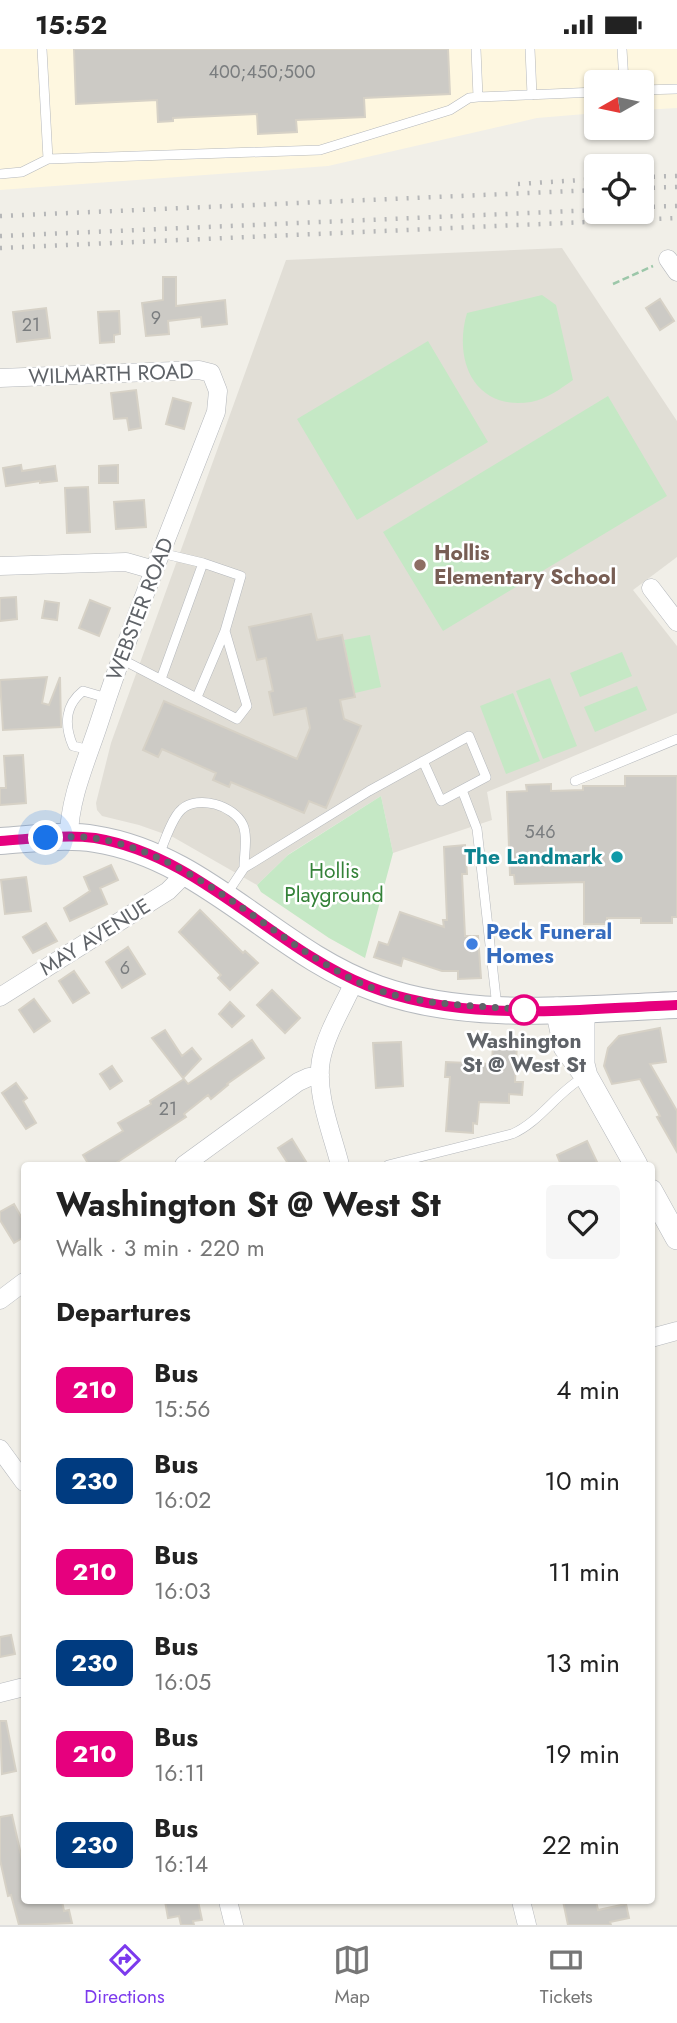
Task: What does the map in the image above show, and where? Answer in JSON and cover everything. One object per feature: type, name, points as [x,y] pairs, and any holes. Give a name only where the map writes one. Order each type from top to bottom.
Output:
[{"type":"main road","points":[[0,841],[95,838],[118,843],[158,858],[355,980],[410,998],[444,1005],[497,1009],[677,1005]]},
{"type":"street","name":"WILMARTH ROAD","points":[[0,378],[199,370],[211,373],[216,383]]},
{"type":"street","name":"WEBSTER ROAD","points":[[69,837],[72,808],[120,659],[216,412],[216,383]]},
{"type":"street","points":[[0,566],[119,562],[140,565],[158,562]]},
{"type":"street","points":[[651,588],[677,622]]},
{"type":"street","name":"MAY AVENUE","points":[[0,997],[168,891],[186,873]]},
{"type":"street","points":[[339,1162],[320,1076],[323,1053],[355,980]]},
{"type":"street","points":[[570,1009],[560,1029],[565,1047],[586,1076],[632,1162]]},
{"type":"street","points":[[188,1162],[298,1082],[320,1076]]},
{"type":"street","points":[[655,1198],[677,1238]]},
{"type":"street","points":[[0,1300],[21,1284]]},
{"type":"street","points":[[655,1337],[677,1331]]},
{"type":"street","points":[[0,1450],[21,1478]]},
{"type":"street","points":[[0,1693],[21,1688]]},
{"type":"street","points":[[229,1904],[234,1925]]},
{"type":"street","points":[[522,1904],[527,1925]]},
{"type":"lane","points":[[42,49],[48,159]]},
{"type":"lane","points":[[476,49],[478,97]]},
{"type":"lane","points":[[530,49],[532,95]]},
{"type":"lane","points":[[622,49],[623,70]]},
{"type":"lane","points":[[654,90],[677,89]]},
{"type":"lane","points":[[0,174],[22,172],[48,159],[320,150],[450,110],[469,98],[584,93]]},
{"type":"lane","points":[[158,562],[203,563],[242,576],[225,631],[197,698]]},
{"type":"lane","points":[[164,680],[203,563]]},
{"type":"lane","points":[[120,659],[237,719],[247,706],[225,631]]},
{"type":"lane","points":[[90,750],[73,746],[67,733],[68,707],[83,691],[107,698]]},
{"type":"lane","points":[[224,897],[244,868],[369,791],[423,761],[469,736],[486,777],[442,801],[423,761]]},
{"type":"lane","points":[[575,781],[677,739]]},
{"type":"lane","points":[[462,790],[477,829],[497,1009]]},
{"type":"lane","points":[[158,858],[180,810],[194,801],[206,802],[226,809],[242,823],[246,835],[244,868]]},
{"type":"lane","points":[[400,1162],[512,1135],[527,1126],[572,1084],[586,1076]]},
{"type":"path","points":[[613,284],[673,266]]},
{"type":"shaded area","points":[[0,49],[677,49],[677,108],[654,109],[654,70],[584,70],[584,114],[537,118],[328,166],[0,190]]},
{"type":"shaded area","name":"Hollis Elementary School","points":[[562,248],[677,421],[677,557],[633,590],[677,646],[677,713],[487,792],[492,820],[393,853],[381,796],[289,854],[257,885],[173,837],[102,816],[96,803],[111,743],[286,260]]},
{"type":"green space","points":[[542,295],[556,305],[573,380],[537,401],[511,403],[495,399],[472,379],[466,364],[463,331],[467,313]]},
{"type":"green space","points":[[428,341],[488,442],[357,520],[297,419]]},
{"type":"green space","points":[[608,396],[667,496],[443,631],[383,532]]},
{"type":"green space","points":[[370,635],[381,687],[355,693],[344,640]]},
{"type":"green space","points":[[622,652],[632,676],[580,697],[570,673]]},
{"type":"green space","points":[[550,678],[577,746],[543,759],[516,691]]},
{"type":"green space","points":[[637,686],[647,710],[595,732],[584,707]]},
{"type":"green space","points":[[513,693],[540,761],[506,774],[480,706]]},
{"type":"green space","name":"Hollis Playground","points":[[381,796],[393,853],[365,958],[329,938],[261,892],[257,885],[288,855]]},
{"type":"building","points":[[74,49],[448,49],[450,94],[364,98],[365,117],[296,120],[297,132],[258,134],[257,114],[173,118],[173,121],[158,122],[157,100],[76,104]]},
{"type":"building","points":[[163,277],[176,277],[176,306],[225,300],[227,324],[202,327],[201,317],[168,321],[169,334],[146,336],[142,303],[163,300]]},
{"type":"building","points":[[660,299],[674,321],[660,330],[646,308]]},
{"type":"building","points":[[46,308],[50,338],[17,342],[13,312]]},
{"type":"building","points":[[119,311],[120,334],[114,335],[114,342],[100,343],[98,312]]},
{"type":"building","points":[[136,390],[141,428],[129,430],[127,418],[114,419],[111,393]]},
{"type":"building","points":[[173,398],[191,403],[184,429],[166,424]]},
{"type":"building","points":[[21,465],[22,471],[55,466],[57,481],[6,486],[3,468]]},
{"type":"building","points":[[118,465],[118,483],[99,483],[99,466]]},
{"type":"building","points":[[88,487],[90,532],[67,533],[65,488]]},
{"type":"building","points":[[144,500],[146,527],[116,529],[114,502]]},
{"type":"building","points":[[16,597],[17,619],[0,621],[0,598]]},
{"type":"building","points":[[90,600],[110,608],[99,636],[79,628]]},
{"type":"building","points":[[45,601],[59,603],[57,620],[42,618]]},
{"type":"building","points":[[311,614],[317,640],[342,635],[355,697],[340,700],[344,719],[361,726],[326,808],[309,801],[304,813],[231,782],[229,787],[213,780],[216,773],[162,749],[158,757],[143,750],[164,701],[297,759],[310,728],[306,708],[274,715],[269,692],[273,691],[266,658],[257,660],[249,627]]},
{"type":"building","points":[[47,677],[42,703],[49,705],[60,677],[61,727],[3,730],[0,680]]},
{"type":"building","points":[[23,755],[26,803],[0,805],[0,788],[6,788],[4,756]]},
{"type":"building","name":"The Landmark","points":[[625,776],[677,776],[677,917],[672,917],[672,923],[641,923],[641,918],[607,918],[607,924],[584,924],[584,882],[515,884],[514,875],[510,875],[507,792],[527,791],[526,785],[551,784],[551,791],[583,790],[583,786],[625,786]]},
{"type":"building","points":[[465,845],[467,874],[462,874],[465,936],[478,936],[481,978],[458,979],[458,971],[442,971],[403,958],[401,966],[374,957],[379,942],[388,945],[400,912],[444,927],[443,920],[447,920],[444,847]]},
{"type":"building","points":[[111,865],[118,880],[100,888],[107,904],[70,921],[64,908],[90,891],[84,877]]},
{"type":"building","points":[[26,877],[31,911],[5,914],[1,880]]},
{"type":"building","points":[[200,910],[243,953],[245,951],[258,963],[230,990],[218,978],[221,975],[179,932]]},
{"type":"building","points":[[46,923],[57,941],[33,953],[23,937]]},
{"type":"building","points":[[128,947],[145,974],[122,988],[106,962]]},
{"type":"building","points":[[74,971],[89,993],[73,1003],[59,981]]},
{"type":"building","points":[[272,990],[300,1018],[285,1033],[257,1005]]},
{"type":"building","points":[[34,999],[50,1021],[34,1032],[19,1010]]},
{"type":"building","points":[[230,1002],[244,1016],[232,1027],[219,1014]]},
{"type":"building","points":[[660,1028],[666,1062],[650,1064],[677,1111],[677,1152],[640,1079],[612,1084],[604,1066],[608,1048],[619,1036]]},
{"type":"building","points":[[165,1030],[182,1056],[192,1048],[201,1059],[183,1078],[152,1038]]},
{"type":"building","points":[[252,1040],[264,1058],[211,1099],[208,1095],[184,1114],[186,1117],[118,1162],[87,1162],[83,1155],[123,1131],[118,1123],[151,1104],[150,1101],[184,1079],[188,1084]]},
{"type":"building","points":[[401,1042],[403,1086],[376,1088],[373,1043]]},
{"type":"building","points":[[493,1042],[517,1044],[515,1082],[523,1082],[522,1095],[509,1094],[509,1103],[479,1102],[477,1124],[473,1123],[473,1133],[446,1131],[450,1077],[445,1077],[446,1062],[492,1064]]},
{"type":"building","points":[[112,1066],[122,1081],[110,1089],[100,1074]]},
{"type":"building","points":[[16,1083],[27,1098],[23,1101],[36,1123],[26,1129],[2,1093]]},
{"type":"building","points":[[292,1139],[306,1162],[287,1162],[278,1148]]},
{"type":"building","points":[[587,1141],[597,1162],[560,1162],[557,1155]]},
{"type":"building","points":[[14,1204],[21,1217],[21,1239],[14,1243],[0,1220],[0,1212]]},
{"type":"building","points":[[11,1635],[15,1654],[0,1657],[0,1637]]},
{"type":"building","points":[[0,1721],[6,1721],[16,1771],[2,1774]]},
{"type":"building","points":[[12,1815],[21,1855],[21,1904],[63,1904],[64,1911],[69,1910],[72,1923],[19,1925],[11,1895],[8,1896],[0,1860],[0,1817]]},
{"type":"building","points":[[166,1904],[199,1904],[202,1920],[193,1921],[194,1925],[181,1925],[179,1916],[168,1918]]},
{"type":"building","points":[[564,1904],[597,1904],[598,1910],[626,1904],[629,1918],[610,1922],[611,1925],[568,1925]]},
{"type":"railway","points":[[654,177],[677,176]]},
{"type":"railway","points":[[518,184],[584,180]]},
{"type":"railway","points":[[654,188],[677,187]]},
{"type":"railway","points":[[0,216],[584,191]]},
{"type":"railway","points":[[654,207],[677,206]]},
{"type":"railway","points":[[0,236],[584,211]]},
{"type":"railway","points":[[0,248],[677,218]]},
{"type":"bus line","name":"210","points":[[0,841],[86,837],[118,843],[147,853],[199,880],[329,966],[366,985],[398,996],[444,1005],[526,1010],[677,1005]]},
{"type":"place","name":"Hollis Elementary School","points":[[420,565]]},
{"type":"place","name":"The Landmark","points":[[617,857]]},
{"type":"place","name":"Peck Funeral Homes","points":[[472,944]]},
{"type":"place","name":"Washington St @ West St","points":[[524,1010]]},
{"type":"route","points":[[46,838],[95,838],[131,847],[158,858],[199,880],[316,958],[355,980],[380,990],[444,1005],[524,1010]]}]
